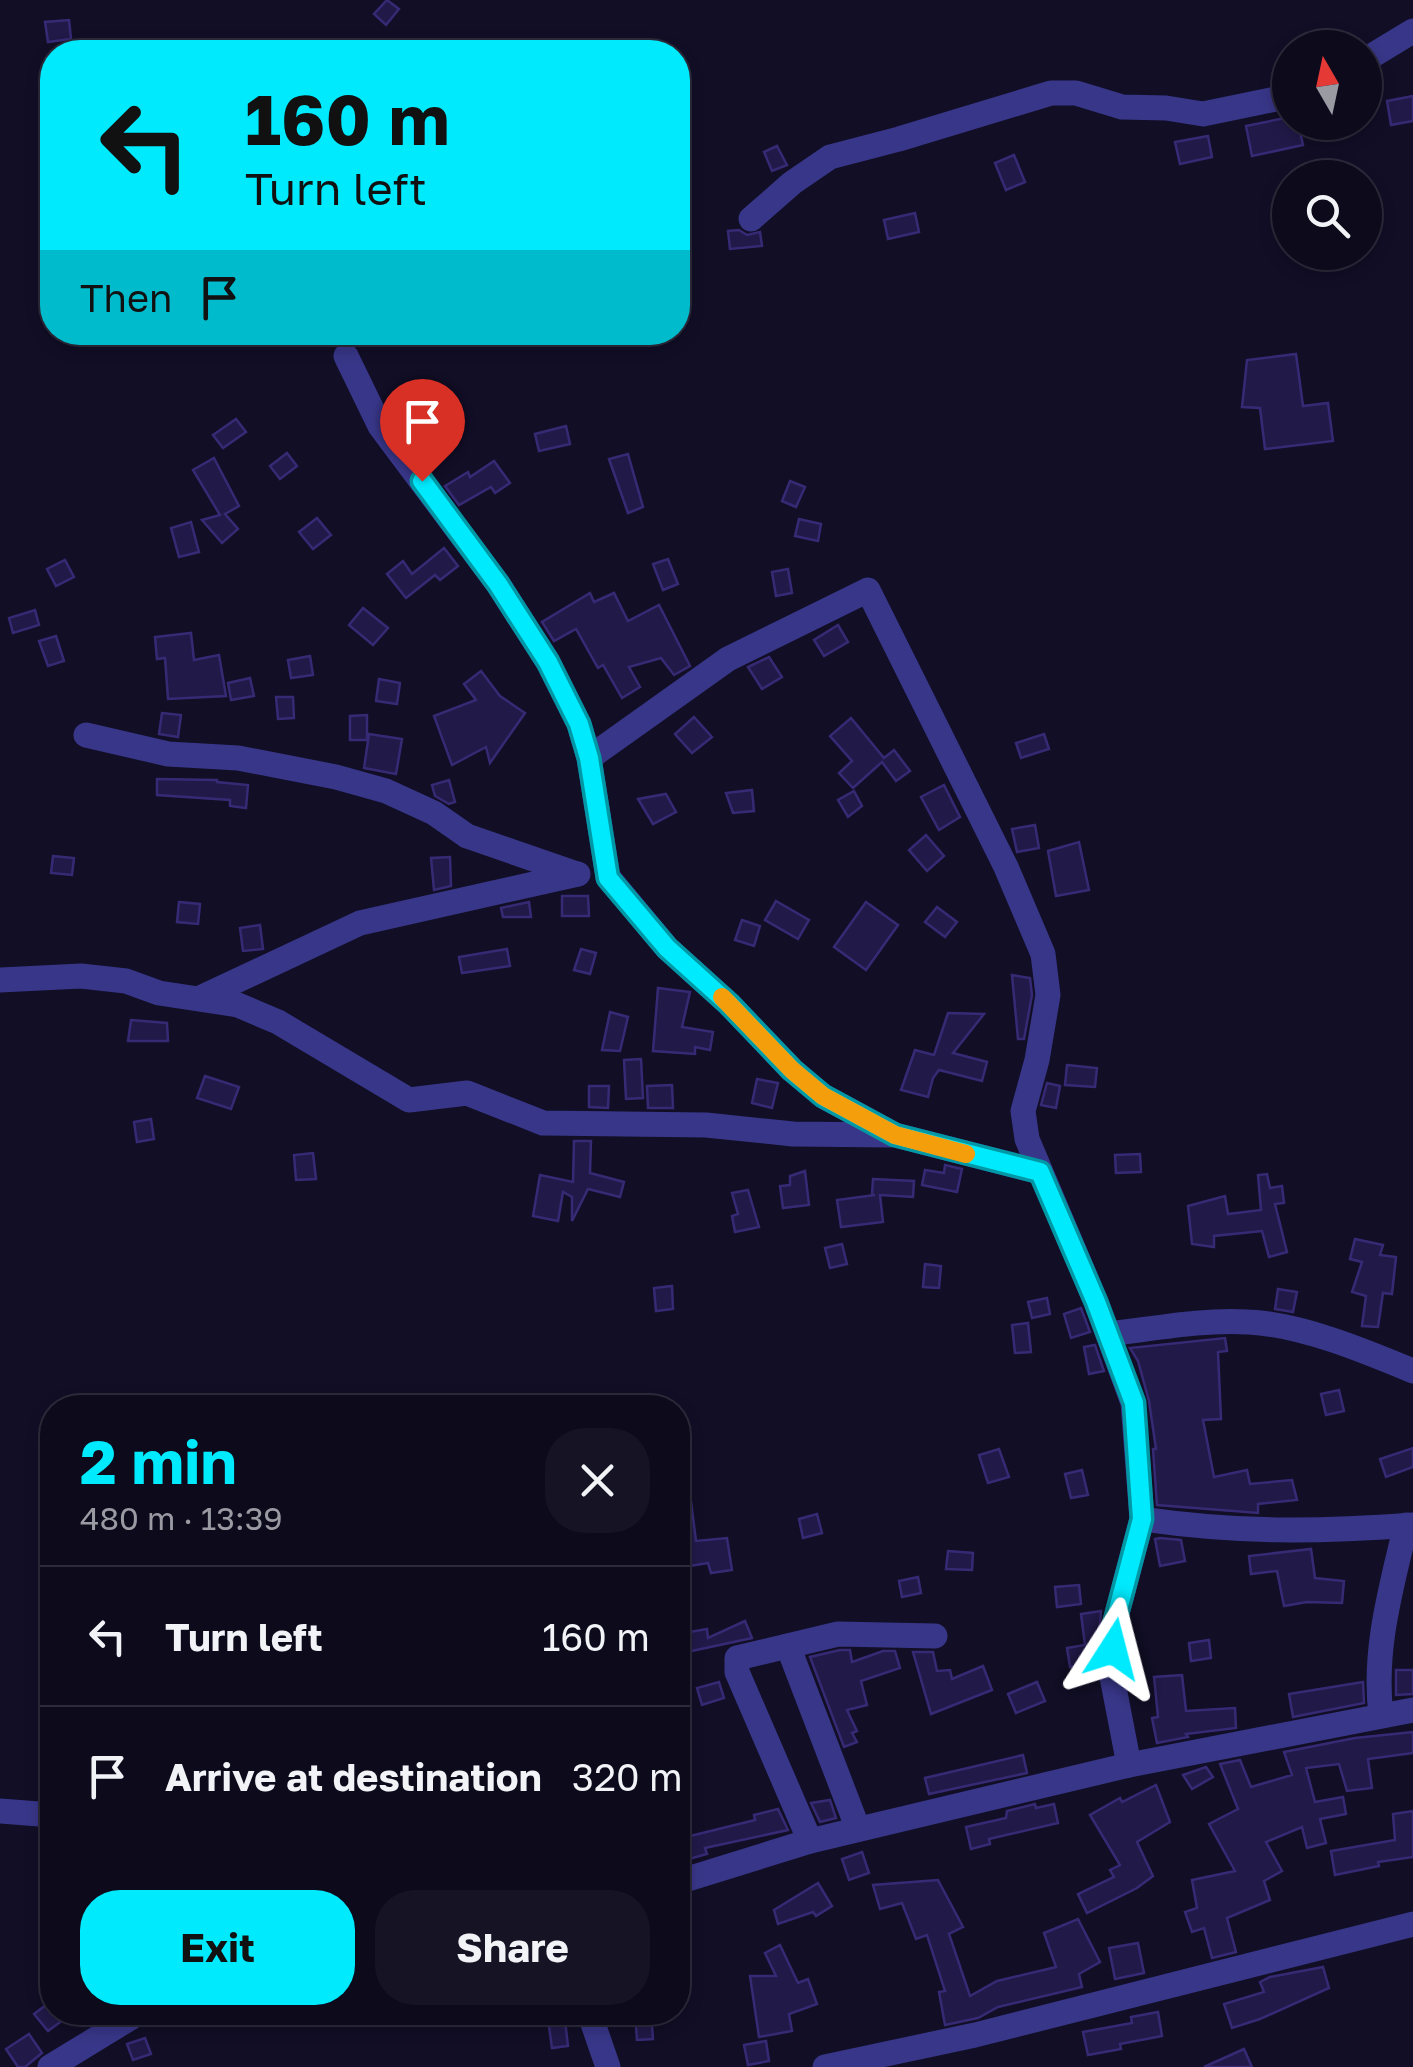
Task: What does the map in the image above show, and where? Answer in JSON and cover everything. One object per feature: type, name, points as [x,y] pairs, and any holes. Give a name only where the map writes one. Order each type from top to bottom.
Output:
[{"type":"street","points":[[1382,50],[1413,31]]},
{"type":"street","points":[[752,219],[830,157],[1052,93],[1076,94],[1122,107],[1203,114],[1272,100]]},
{"type":"street","points":[[346,356],[380,426],[498,584],[548,662],[579,724],[589,758],[608,878],[667,948],[729,1004],[792,1070],[823,1096],[895,1135]]},
{"type":"street","points":[[589,758],[728,659],[868,590],[1006,866],[1043,954],[1048,996],[1037,1060],[1022,1111],[1027,1140],[1134,1403],[1142,1519],[1115,1621],[1112,1677],[1129,1765]]},
{"type":"street","points":[[86,735],[168,754],[238,758],[336,777],[386,791],[434,813],[467,836],[576,874],[608,878]]},
{"type":"street","points":[[198,1000],[360,923],[576,874]]},
{"type":"street","points":[[0,980],[81,976],[238,1005],[278,1022],[409,1100],[467,1094],[543,1123],[895,1135],[1040,1172]]},
{"type":"street","points":[[1108,1334],[1249,1322],[1326,1340],[1413,1371]]},
{"type":"street","points":[[1142,1519],[1241,1531],[1319,1532],[1410,1525],[1380,1641],[1381,1715]]},
{"type":"street","points":[[810,1841],[735,1665],[737,1658],[838,1634],[935,1636]]},
{"type":"street","points":[[788,1646],[858,1829]]},
{"type":"street","points":[[690,1878],[810,1841],[1129,1765],[1413,1710]]},
{"type":"street","points":[[0,1811],[40,1814]]},
{"type":"street","points":[[825,2067],[888,2060],[975,2034],[1413,1924]]},
{"type":"street","points":[[50,2067],[119,2025]]},
{"type":"street","points":[[593,2025],[608,2067]]},
{"type":"building","points":[[387,0],[399,9],[386,25],[374,14]]},
{"type":"building","points":[[69,20],[71,39],[48,40],[45,22]]},
{"type":"building","points":[[1413,96],[1413,121],[1391,125],[1387,101]]},
{"type":"building","points":[[1272,121],[1272,140],[1302,140],[1303,145],[1252,156],[1246,126]]},
{"type":"building","points":[[1208,136],[1212,157],[1180,164],[1175,142]]},
{"type":"building","points":[[777,146],[787,165],[772,171],[764,152]]},
{"type":"building","points":[[1014,155],[1025,182],[1006,190],[995,163]]},
{"type":"building","points":[[915,213],[919,232],[888,239],[884,220]]},
{"type":"building","points":[[739,230],[747,235],[760,232],[762,246],[730,249],[728,231]]},
{"type":"building","points":[[1296,354],[1303,406],[1328,403],[1333,441],[1265,449],[1260,408],[1242,407],[1247,360]]},
{"type":"building","points":[[236,419],[246,432],[223,448],[213,435]]},
{"type":"building","points":[[566,426],[570,444],[539,451],[535,434]]},
{"type":"building","points":[[287,453],[297,466],[280,479],[270,466]]},
{"type":"building","points":[[628,454],[643,507],[628,513],[609,459]]},
{"type":"building","points":[[214,458],[239,506],[225,514],[238,529],[222,543],[202,520],[220,515],[193,470]]},
{"type":"building","points":[[494,461],[510,483],[495,493],[491,487],[459,505],[445,486],[468,472],[470,477]]},
{"type":"building","points":[[790,481],[805,487],[796,507],[782,501]]},
{"type":"building","points":[[317,518],[331,535],[313,549],[299,532]]},
{"type":"building","points":[[799,519],[821,524],[818,541],[795,536]]},
{"type":"building","points":[[191,522],[199,552],[179,557],[171,528]]},
{"type":"building","points":[[444,548],[458,566],[440,580],[435,575],[406,598],[387,574],[403,561],[412,574]]},
{"type":"building","points":[[668,559],[678,584],[663,590],[653,564]]},
{"type":"building","points":[[65,560],[74,577],[56,586],[47,569]]},
{"type":"building","points":[[788,569],[792,593],[776,596],[772,572]]},
{"type":"building","points":[[590,593],[594,602],[614,593],[628,621],[659,605],[690,666],[674,675],[661,658],[629,667],[640,687],[622,698],[603,665],[598,668],[576,629],[554,641],[542,622]]},
{"type":"building","points":[[363,608],[388,628],[373,645],[349,625]]},
{"type":"building","points":[[35,610],[39,625],[13,633],[9,618]]},
{"type":"building","points":[[838,625],[848,642],[824,656],[814,640]]},
{"type":"building","points":[[191,633],[194,660],[219,655],[226,696],[168,699],[165,658],[157,659],[155,637]]},
{"type":"building","points":[[56,636],[64,661],[48,666],[39,641]]},
{"type":"building","points":[[310,656],[313,675],[291,678],[288,660]]},
{"type":"building","points":[[769,657],[782,677],[762,689],[748,667]]},
{"type":"building","points":[[481,671],[500,696],[525,713],[490,763],[486,747],[452,765],[434,716],[476,700],[464,684]]},
{"type":"building","points":[[250,678],[254,696],[231,700],[228,683]]},
{"type":"building","points":[[379,679],[400,683],[397,704],[376,701]]},
{"type":"building","points":[[276,697],[293,697],[294,718],[278,719]]},
{"type":"building","points":[[162,713],[181,715],[178,737],[159,734]]},
{"type":"building","points":[[367,715],[367,740],[350,740],[350,716]]},
{"type":"building","points":[[694,717],[712,737],[692,753],[675,734]]},
{"type":"building","points":[[851,718],[884,758],[894,750],[910,771],[896,781],[882,762],[853,788],[839,773],[852,761],[830,736]]},
{"type":"building","points":[[369,734],[402,739],[396,774],[364,768]]},
{"type":"building","points":[[1044,734],[1049,749],[1021,758],[1016,743]]},
{"type":"building","points":[[157,779],[248,785],[246,808],[230,806],[230,800],[157,795]]},
{"type":"building","points":[[449,780],[455,802],[449,804],[435,796],[432,785]]},
{"type":"building","points":[[944,785],[960,817],[939,830],[921,797]]},
{"type":"building","points":[[752,790],[754,811],[733,813],[726,793]]},
{"type":"building","points":[[854,791],[862,806],[848,817],[838,800]]},
{"type":"building","points":[[666,794],[676,812],[653,824],[638,799]]},
{"type":"building","points":[[1035,825],[1039,848],[1017,852],[1012,829]]},
{"type":"building","points":[[926,835],[944,856],[927,871],[909,850]]},
{"type":"building","points":[[1079,842],[1089,890],[1056,896],[1048,851]]},
{"type":"building","points":[[53,856],[74,858],[72,875],[51,873]]},
{"type":"building","points":[[450,857],[451,886],[434,890],[431,858]]},
{"type":"building","points":[[562,896],[588,896],[589,916],[562,916]]},
{"type":"building","points":[[776,901],[809,920],[798,939],[765,920]]},
{"type":"building","points":[[179,902],[200,904],[198,924],[177,922]]},
{"type":"building","points":[[529,902],[531,917],[503,917],[501,908]]},
{"type":"building","points":[[866,902],[898,925],[866,970],[834,947]]},
{"type":"building","points":[[937,907],[957,922],[945,937],[925,922]]},
{"type":"building","points":[[742,920],[760,926],[754,946],[735,940]]},
{"type":"building","points":[[260,925],[263,949],[243,951],[240,928]]},
{"type":"building","points":[[507,949],[510,966],[462,973],[459,957]]},
{"type":"building","points":[[581,949],[596,953],[590,974],[574,970]]},
{"type":"building","points":[[1012,975],[1030,978],[1032,995],[1024,1039],[1018,1039]]},
{"type":"building","points":[[658,988],[690,992],[682,1027],[713,1032],[710,1050],[695,1047],[695,1054],[653,1051]]},
{"type":"building","points":[[610,1012],[628,1017],[620,1051],[602,1050]]},
{"type":"building","points":[[948,1013],[984,1014],[953,1053],[987,1062],[982,1081],[939,1070],[928,1097],[901,1090],[915,1050],[934,1055]]},
{"type":"building","points":[[131,1020],[167,1023],[168,1041],[128,1041]]},
{"type":"building","points":[[641,1059],[643,1098],[626,1099],[624,1060]]},
{"type":"building","points":[[1067,1065],[1097,1068],[1095,1087],[1065,1085]]},
{"type":"building","points":[[205,1076],[239,1087],[231,1109],[197,1098]]},
{"type":"building","points":[[757,1079],[778,1083],[772,1108],[752,1103]]},
{"type":"building","points":[[1047,1083],[1060,1086],[1056,1108],[1041,1105]]},
{"type":"building","points":[[672,1085],[673,1108],[648,1108],[647,1086]]},
{"type":"building","points":[[589,1086],[609,1086],[608,1108],[589,1107]]},
{"type":"building","points":[[151,1119],[154,1139],[137,1142],[134,1122]]},
{"type":"building","points":[[574,1141],[591,1141],[590,1173],[624,1182],[620,1197],[588,1189],[572,1221],[572,1197],[563,1192],[558,1221],[533,1216],[540,1175],[573,1182]]},
{"type":"building","points":[[313,1153],[316,1179],[296,1180],[294,1155]]},
{"type":"building","points":[[1140,1154],[1141,1172],[1116,1173],[1115,1155]]},
{"type":"building","points":[[945,1165],[962,1169],[957,1192],[922,1185],[925,1170],[944,1173]]},
{"type":"building","points":[[805,1171],[809,1205],[783,1208],[780,1186],[790,1185],[790,1176]]},
{"type":"building","points":[[1267,1174],[1270,1188],[1282,1186],[1284,1203],[1275,1204],[1287,1252],[1269,1257],[1262,1231],[1214,1236],[1214,1247],[1192,1244],[1188,1206],[1225,1196],[1228,1214],[1261,1210],[1258,1175]]},
{"type":"building","points":[[873,1179],[914,1181],[913,1197],[880,1195],[883,1222],[841,1227],[837,1200],[875,1195]]},
{"type":"building","points":[[748,1190],[759,1227],[735,1232],[732,1216],[738,1214],[732,1193]]},
{"type":"building","points":[[1355,1239],[1383,1245],[1380,1255],[1396,1257],[1392,1294],[1383,1293],[1378,1327],[1362,1326],[1366,1296],[1352,1292],[1362,1262],[1350,1259]]},
{"type":"building","points":[[842,1244],[847,1264],[830,1268],[825,1248]]},
{"type":"building","points":[[925,1264],[941,1266],[939,1288],[923,1287]]},
{"type":"building","points":[[672,1286],[673,1309],[656,1311],[654,1288]]},
{"type":"building","points":[[1278,1289],[1297,1292],[1293,1312],[1275,1309]]},
{"type":"building","points":[[1047,1298],[1050,1314],[1032,1318],[1028,1302]]},
{"type":"building","points":[[1081,1308],[1090,1332],[1071,1338],[1064,1314]]},
{"type":"building","points":[[1028,1323],[1031,1352],[1015,1353],[1012,1325]]},
{"type":"building","points":[[1225,1338],[1227,1351],[1218,1352],[1221,1419],[1203,1420],[1214,1477],[1247,1470],[1250,1484],[1292,1480],[1297,1500],[1258,1504],[1258,1513],[1157,1505],[1156,1449],[1149,1401],[1138,1361],[1130,1348]]},
{"type":"building","points":[[1095,1345],[1104,1371],[1089,1374],[1084,1347]]},
{"type":"building","points":[[1339,1390],[1344,1411],[1326,1415],[1321,1394]]},
{"type":"building","points":[[1413,1448],[1413,1467],[1386,1477],[1380,1459]]},
{"type":"building","points":[[999,1449],[1009,1477],[988,1483],[979,1455]]},
{"type":"building","points":[[1082,1470],[1088,1495],[1071,1498],[1065,1474]]},
{"type":"building","points":[[690,1494],[696,1541],[727,1538],[732,1570],[711,1573],[708,1563],[690,1566]]},
{"type":"building","points":[[817,1514],[822,1533],[803,1538],[799,1519]]},
{"type":"building","points":[[1155,1539],[1181,1540],[1185,1561],[1160,1566]]},
{"type":"building","points":[[1311,1549],[1315,1578],[1344,1581],[1342,1603],[1284,1606],[1277,1571],[1251,1574],[1249,1556]]},
{"type":"building","points":[[948,1551],[973,1553],[972,1570],[946,1569]]},
{"type":"building","points":[[918,1577],[921,1593],[902,1597],[899,1581]]},
{"type":"building","points":[[1079,1585],[1081,1604],[1057,1607],[1055,1587]]},
{"type":"building","points":[[1101,1611],[1097,1662],[1070,1667],[1067,1648],[1085,1645],[1081,1614]]},
{"type":"building","points":[[745,1621],[752,1638],[690,1651],[690,1632],[707,1629],[708,1638]]},
{"type":"building","points":[[1209,1640],[1211,1658],[1191,1661],[1189,1643]]},
{"type":"building","points":[[850,1650],[852,1662],[895,1651],[900,1668],[861,1681],[867,1705],[847,1710],[857,1731],[852,1733],[857,1742],[844,1747],[810,1657]]},
{"type":"building","points":[[913,1652],[933,1652],[937,1671],[950,1670],[952,1679],[983,1666],[992,1690],[931,1714]]},
{"type":"building","points":[[1396,1670],[1413,1670],[1413,1694],[1396,1695]]},
{"type":"building","points":[[1182,1675],[1186,1711],[1235,1708],[1236,1728],[1186,1734],[1188,1737],[1157,1743],[1152,1718],[1158,1717],[1154,1677]]},
{"type":"building","points":[[719,1682],[724,1698],[702,1705],[697,1688]]},
{"type":"building","points":[[1037,1682],[1045,1701],[1016,1713],[1008,1694]]},
{"type":"building","points":[[1363,1682],[1364,1703],[1293,1717],[1289,1694]]},
{"type":"building","points":[[1413,1732],[1413,1753],[1368,1759],[1372,1788],[1347,1791],[1339,1764],[1306,1768],[1315,1802],[1343,1797],[1346,1814],[1320,1819],[1326,1843],[1307,1848],[1302,1827],[1266,1842],[1282,1871],[1264,1881],[1270,1900],[1227,1918],[1236,1952],[1212,1958],[1204,1928],[1192,1932],[1185,1912],[1197,1908],[1192,1880],[1235,1871],[1209,1824],[1238,1809],[1220,1764],[1240,1760],[1251,1787],[1292,1775],[1284,1752]]},
{"type":"building","points":[[1023,1755],[1027,1773],[929,1794],[925,1778]]},
{"type":"building","points":[[1206,1767],[1213,1777],[1192,1789],[1183,1775]]},
{"type":"building","points":[[1156,1785],[1170,1822],[1137,1842],[1153,1876],[1087,1913],[1078,1894],[1114,1877],[1110,1870],[1120,1865],[1090,1815],[1120,1798],[1122,1802]]},
{"type":"building","points":[[830,1800],[836,1818],[820,1822],[811,1803]]},
{"type":"building","points":[[1035,1804],[1036,1808],[1054,1804],[1058,1823],[989,1839],[990,1844],[971,1849],[966,1827],[1006,1818],[1007,1811]]},
{"type":"building","points":[[778,1809],[788,1830],[705,1848],[707,1854],[690,1859],[690,1836],[755,1820],[754,1815]]},
{"type":"building","points":[[1413,1811],[1413,1857],[1335,1875],[1331,1851],[1395,1840],[1393,1814]]},
{"type":"building","points":[[862,1852],[869,1873],[849,1880],[842,1859]]},
{"type":"building","points":[[938,1880],[963,1927],[949,1934],[970,1996],[997,1981],[1056,1967],[1044,1933],[1078,1919],[1100,1962],[1079,1974],[1082,1987],[998,2007],[978,2018],[945,2025],[939,1992],[945,1991],[927,1935],[916,1939],[902,1903],[880,1909],[873,1885]]},
{"type":"building","points":[[818,1883],[832,1906],[816,1916],[813,1912],[778,1924],[774,1910]]},
{"type":"building","points":[[1138,1943],[1144,1973],[1115,1979],[1109,1948]]},
{"type":"building","points":[[780,1945],[798,1983],[808,1979],[817,2004],[789,2014],[792,2031],[759,2037],[750,1976],[776,1976],[765,1953]]},
{"type":"building","points":[[1323,1967],[1329,1988],[1232,2028],[1224,2004],[1264,1992],[1260,1982],[1270,1977]]},
{"type":"building","points":[[1158,2012],[1162,2036],[1088,2055],[1083,2032],[1132,2023],[1131,2017]]},
{"type":"building","points":[[549,2025],[566,2025],[568,2046],[552,2048]]},
{"type":"building","points":[[636,2025],[652,2025],[653,2039],[637,2040]]},
{"type":"building","points":[[29,2034],[42,2053],[25,2067],[18,2067],[6,2049]]},
{"type":"building","points":[[145,2038],[151,2054],[133,2060],[127,2044]]},
{"type":"building","points":[[766,2041],[769,2061],[748,2065],[744,2045]]},
{"type":"building","points":[[1244,2049],[1252,2067],[1204,2067]]},
{"type":"slow traffic","points":[[722,997],[792,1070],[823,1096],[895,1135],[966,1154]]},
{"type":"route","points":[[422,481],[498,584],[548,662],[579,724],[589,758],[608,878],[667,948],[823,1096],[895,1135],[1040,1172],[1134,1403],[1142,1519],[1115,1621],[1113,1649]]}]
